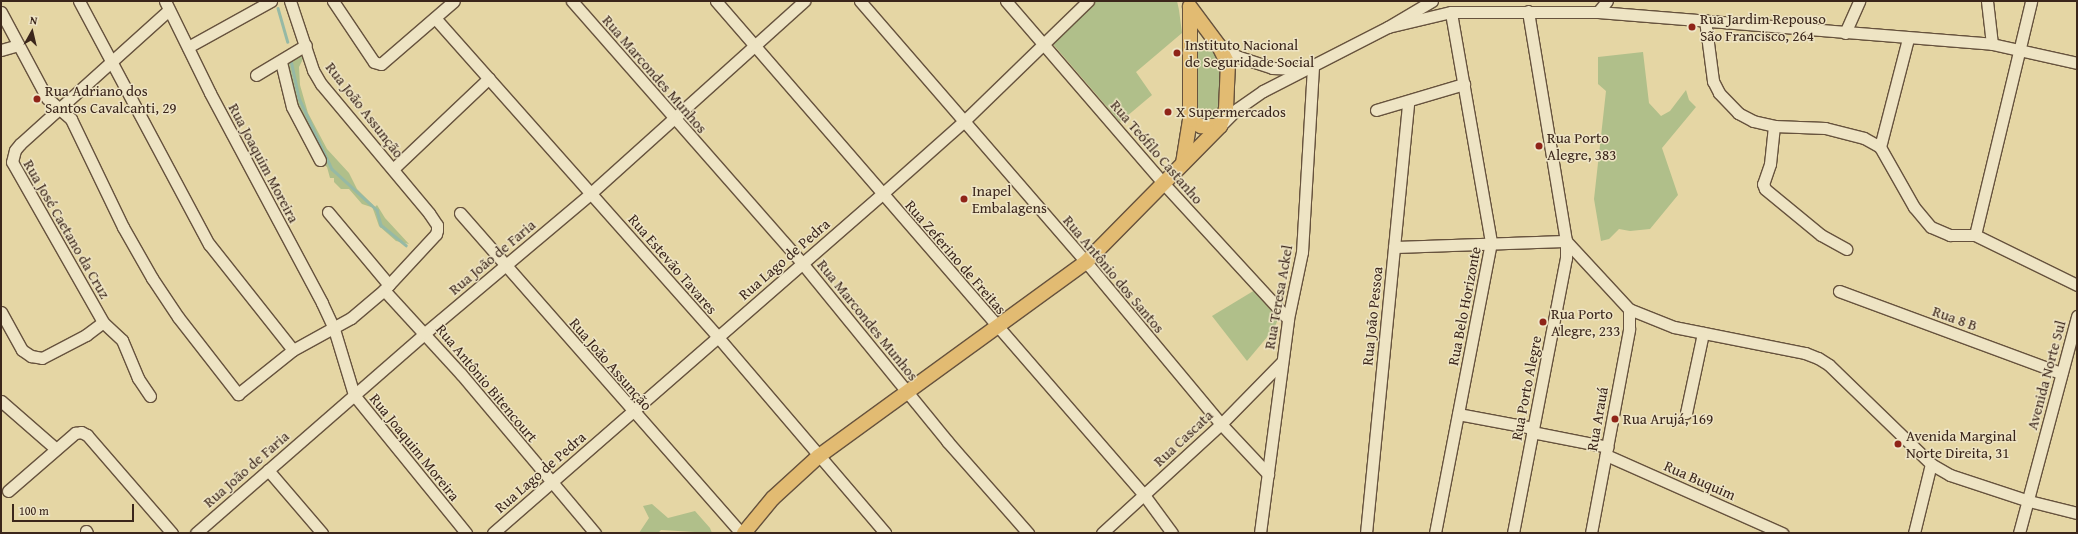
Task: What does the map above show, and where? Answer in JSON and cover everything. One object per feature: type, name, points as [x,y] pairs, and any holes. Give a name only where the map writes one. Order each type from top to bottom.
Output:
[{"type":"main road","points":[[1183,163],[1190,120],[1192,44],[1189,4]]},
{"type":"main road","points":[[744,533],[773,498],[819,456],[998,328],[1086,262],[1220,126],[1226,109],[1229,77],[1228,64],[1220,46],[1189,4]]},
{"type":"main road","points":[[1192,44],[1206,42],[1220,46]]},
{"type":"main road","points":[[1190,120],[1201,126],[1220,126]]},
{"type":"street","points":[[79,1],[209,244],[293,350]]},
{"type":"street","points":[[188,48],[271,1]]},
{"type":"street","name":"Rua João Assunção","points":[[290,1],[306,45],[313,70],[321,84],[437,225],[436,234],[386,288]]},
{"type":"street","points":[[334,1],[374,62],[377,64],[385,62],[454,1]]},
{"type":"street","name":"Rua Marcondes Munhos","points":[[572,1],[673,118],[802,262],[907,392],[1028,533]]},
{"type":"street","name":"Rua Zeferino de Freitas","points":[[716,1],[1144,495],[1172,533]]},
{"type":"street","name":"Rua João de Faria","points":[[196,533],[425,333],[591,193],[804,1]]},
{"type":"street","name":"Rua Antônio dos Santos","points":[[860,1],[963,122],[1086,262],[1221,424],[1268,474]]},
{"type":"street","name":"Rua Teófilo Castanho","points":[[1006,1],[1164,184],[1288,319]]},
{"type":"street","name":"Rua Lago de Pedra","points":[[492,533],[963,122],[1088,1]]},
{"type":"street","points":[[1220,126],[1249,100],[1309,67],[1388,27],[1432,1]]},
{"type":"street","points":[[1598,12],[1607,1]]},
{"type":"street","points":[[1845,33],[1859,1]]},
{"type":"street","points":[[1987,1],[1992,44]]},
{"type":"street","points":[[1975,235],[2031,1]]},
{"type":"street","name":"Rua José Caetano da Cruz","points":[[150,396],[138,378],[122,340],[103,322],[12,162],[15,150],[20,144],[58,107],[111,63],[167,5]]},
{"type":"street","name":"Rua Joaquim Moreira","points":[[167,5],[334,329],[354,395],[466,533]]},
{"type":"street","name":"Rua Porto Alegre","points":[[1513,533],[1566,258],[1566,241],[1528,11]]},
{"type":"street","points":[[1,12],[47,98],[70,119],[123,227],[152,278],[178,318],[232,389],[238,394],[242,393],[293,350],[334,329],[386,288]]},
{"type":"street","points":[[1388,27],[1451,12],[1598,12],[1706,20],[1908,39],[1992,44],[2077,63]]},
{"type":"street","name":"Rua Belo Horizonte","points":[[1435,533],[1492,242],[1451,12]]},
{"type":"street","name":"Rua Estevão Tavares","points":[[435,18],[717,336],[885,533]]},
{"type":"street","points":[[1706,20],[1710,65],[1719,93],[1738,113],[1753,121],[1774,126],[1843,132],[1864,138],[1880,147],[1922,220],[1931,227],[1950,235],[1975,235],[2077,285]]},
{"type":"street","points":[[1880,147],[1908,39]]},
{"type":"street","points":[[1,50],[18,45]]},
{"type":"street","points":[[256,74],[281,62],[306,45]]},
{"type":"street","points":[[1220,46],[1236,56],[1272,68],[1309,67]]},
{"type":"street","points":[[281,62],[292,107],[320,160]]},
{"type":"street","name":"Rua Teresa Ackel","points":[[1260,533],[1288,319],[1302,252],[1309,67]]},
{"type":"street","points":[[392,169],[489,78]]},
{"type":"street","points":[[1376,110],[1408,102],[1464,84]]},
{"type":"street","name":"Rua João Pessoa","points":[[1366,533],[1408,102]]},
{"type":"street","points":[[1774,126],[1770,164],[1763,184],[1765,188],[1821,235],[1846,249]]},
{"type":"street","name":"Rua Antônio Bitencourt","points":[[328,212],[386,288],[595,533]]},
{"type":"street","name":"Rua João Assunção","points":[[460,213],[741,533]]},
{"type":"street","points":[[1394,247],[1492,242],[1566,241],[1629,309],[1674,327],[1805,353],[1818,358],[1828,365],[1931,464],[1950,475],[2029,501],[2077,513]]},
{"type":"street","name":"Rua 8 B","points":[[1838,291],[2061,373]]},
{"type":"street","name":"Rua Arauá","points":[[1591,533],[1628,329],[1629,309]]},
{"type":"street","points":[[1,312],[22,350],[31,356],[42,358],[86,335],[103,322]]},
{"type":"street","name":"Avenida Norte Sul","points":[[2019,533],[2029,501],[2077,316]]},
{"type":"street","points":[[1686,413],[1703,333]]},
{"type":"street","name":"Rua Cascata","points":[[1102,533],[1221,424],[1282,362]]},
{"type":"street","points":[[1,401],[56,449]]},
{"type":"street","name":"Rua Buquim","points":[[1458,414],[1533,430],[1607,451],[1782,533]]},
{"type":"street","points":[[8,491],[75,433],[87,435],[172,533]]},
{"type":"street","points":[[1914,533],[1931,464]]},
{"type":"street","points":[[268,470],[322,533]]},
{"type":"green space","points":[[1096,1],[1177,1],[1179,10],[1182,33],[1136,72],[1152,95],[1120,122],[1052,43]]},
{"type":"green space","points":[[1207,48],[1218,55],[1222,67],[1221,104],[1215,118],[1205,121],[1196,117],[1198,50]]},
{"type":"green space","points":[[1643,52],[1649,103],[1661,116],[1670,111],[1686,90],[1689,100],[1696,107],[1662,148],[1678,195],[1650,229],[1630,231],[1619,229],[1609,239],[1601,241],[1594,199],[1606,91],[1598,84],[1598,57]]},
{"type":"green space","points":[[300,54],[304,57],[299,67],[300,85],[308,113],[327,149],[349,173],[357,189],[373,205],[371,207],[362,204],[349,189],[341,189],[334,182],[334,178],[330,178],[327,167],[323,164],[299,119],[287,62]]},
{"type":"green space","points":[[377,205],[385,218],[409,244],[396,241],[379,226],[373,209]]},
{"type":"green space","points":[[1255,290],[1278,319],[1274,329],[1247,361],[1212,316]]},
{"type":"green space","points":[[652,504],[668,518],[695,511],[710,528],[712,533],[661,530],[658,533],[639,533],[649,518],[643,506]]},
{"type":"waterway","points":[[278,8],[288,42]]},
{"type":"waterway","points":[[291,60],[299,98],[332,169],[377,210],[381,225],[406,245]]},
{"type":"place","name":"Rua Jardim Repouso São Francisco, 264","points":[[1692,27]]},
{"type":"place","name":"Instituto Nacional de Seguridade Social","points":[[1177,53]]},
{"type":"place","name":"Rua Adriano dos Santos Cavalcanti, 29","points":[[37,99]]},
{"type":"place","name":"X Supermercados","points":[[1168,112]]},
{"type":"place","name":"Rua Porto Alegre, 383","points":[[1539,146]]},
{"type":"place","name":"Inapel Embalagens","points":[[964,199]]},
{"type":"place","name":"Rua Porto Alegre, 233","points":[[1543,322]]},
{"type":"place","name":"Rua Arujá, 169","points":[[1615,419]]},
{"type":"place","name":"Avenida Marginal Norte Direita, 31","points":[[1898,444]]}]
